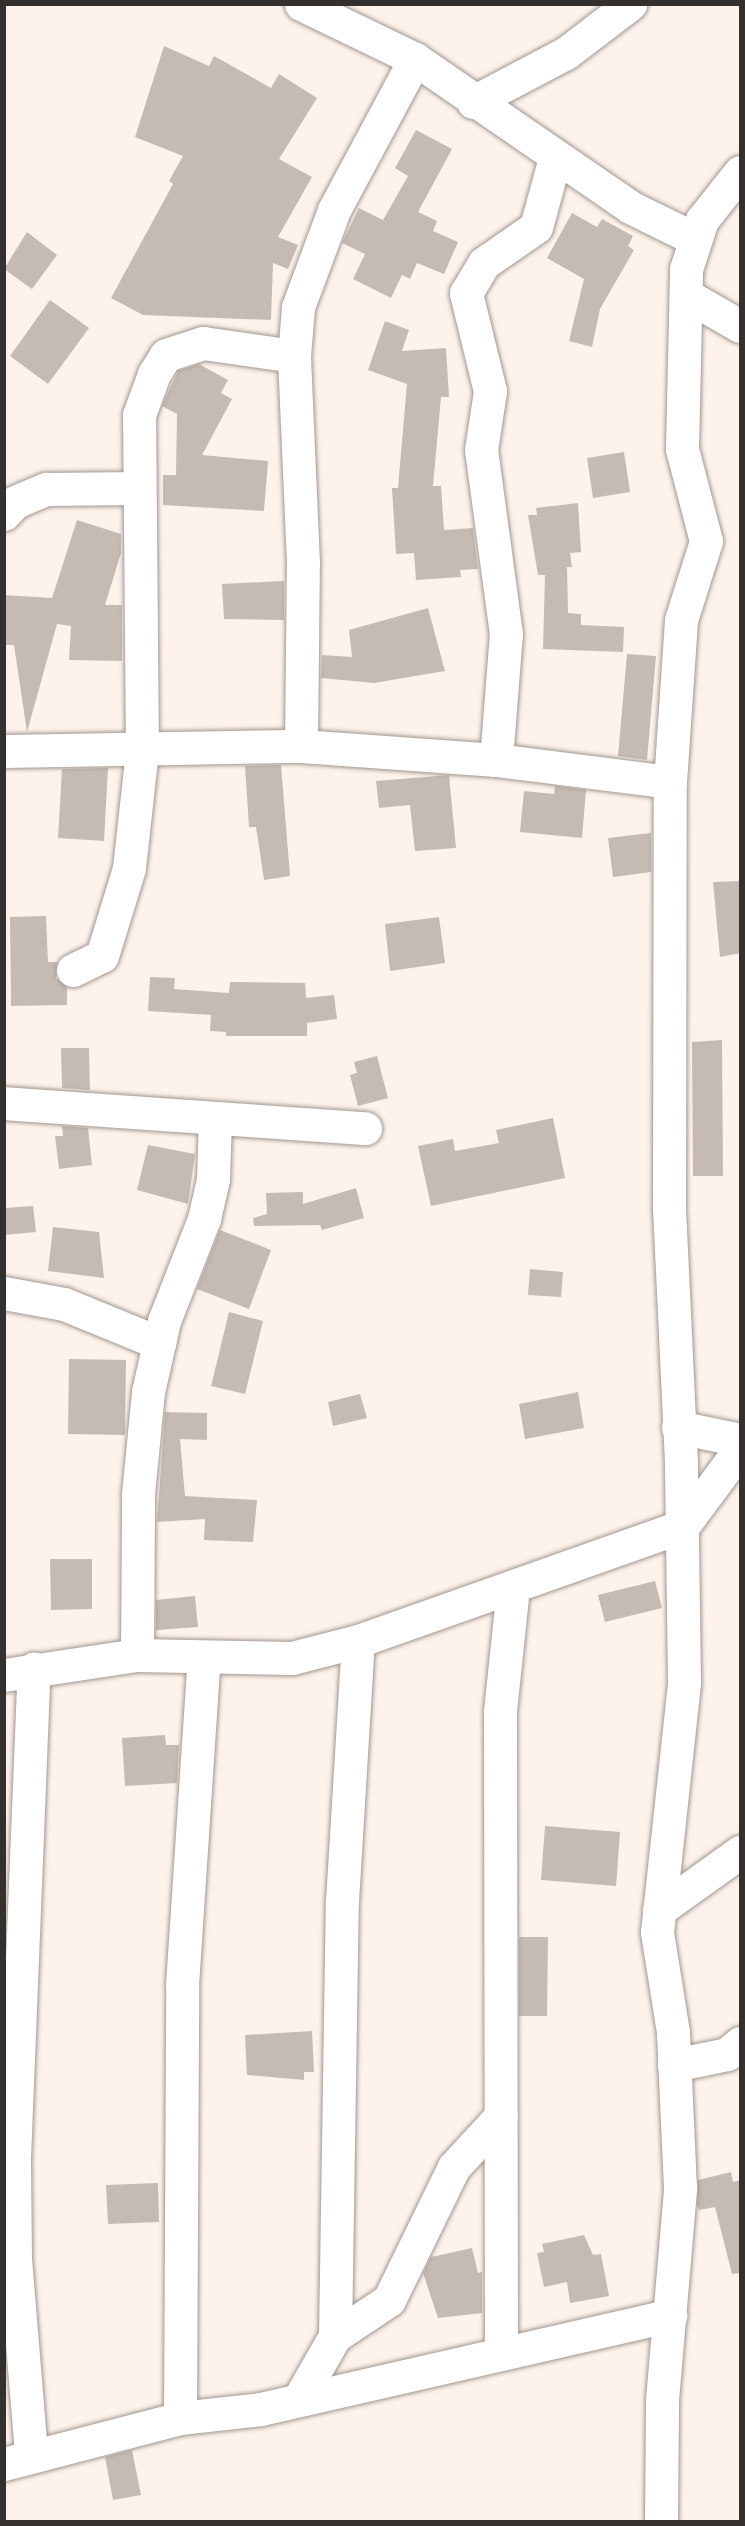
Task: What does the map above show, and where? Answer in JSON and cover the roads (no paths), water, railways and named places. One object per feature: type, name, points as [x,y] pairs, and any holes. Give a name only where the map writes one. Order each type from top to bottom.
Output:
[{"type":"street","points":[[301,4],[415,59],[473,102],[630,207],[693,238]]},
{"type":"street","points":[[473,102],[566,53],[630,4]]},
{"type":"street","points":[[301,746],[303,563],[294,356],[309,267],[415,59]]},
{"type":"street","points":[[496,760],[506,634],[481,450],[490,391],[466,292],[484,263],[536,226],[555,158]]},
{"type":"street","points":[[661,2522],[670,2315],[680,2188],[674,2065],[657,1932],[684,1682],[683,1527],[669,1208],[670,782],[681,620],[706,542],[682,449],[686,295],[693,238],[741,172]]},
{"type":"street","points":[[686,295],[741,326]]},
{"type":"street","points":[[73,970],[102,956],[112,938],[129,868],[142,751],[139,414],[166,355],[203,343],[294,356]]},
{"type":"street","points":[[4,514],[15,502],[46,489],[138,488]]},
{"type":"street","points":[[4,750],[142,751],[301,746],[496,760],[670,782]]},
{"type":"street","points":[[4,1103],[365,1128]]},
{"type":"street","points":[[137,1655],[138,1494],[148,1392],[159,1343],[204,1219],[213,1179],[215,1118]]},
{"type":"street","points":[[4,1293],[64,1304],[159,1343]]},
{"type":"street","points":[[678,1427],[741,1440]]},
{"type":"street","points":[[670,2315],[261,2409],[180,2418],[18,2458],[14,2158],[19,1671],[137,1655],[292,1658],[358,1641],[683,1527],[741,1449]]},
{"type":"street","points":[[501,2353],[500,1711],[513,1587]]},
{"type":"street","points":[[334,2336],[342,1902],[358,1641]]},
{"type":"street","points":[[180,2418],[182,1985],[204,1657]]},
{"type":"street","points":[[659,1910],[741,1852]]},
{"type":"street","points":[[674,2065],[727,2054],[741,2043]]},
{"type":"street","points":[[299,2399],[334,2336],[389,2300],[454,2168],[501,2116]]}]
